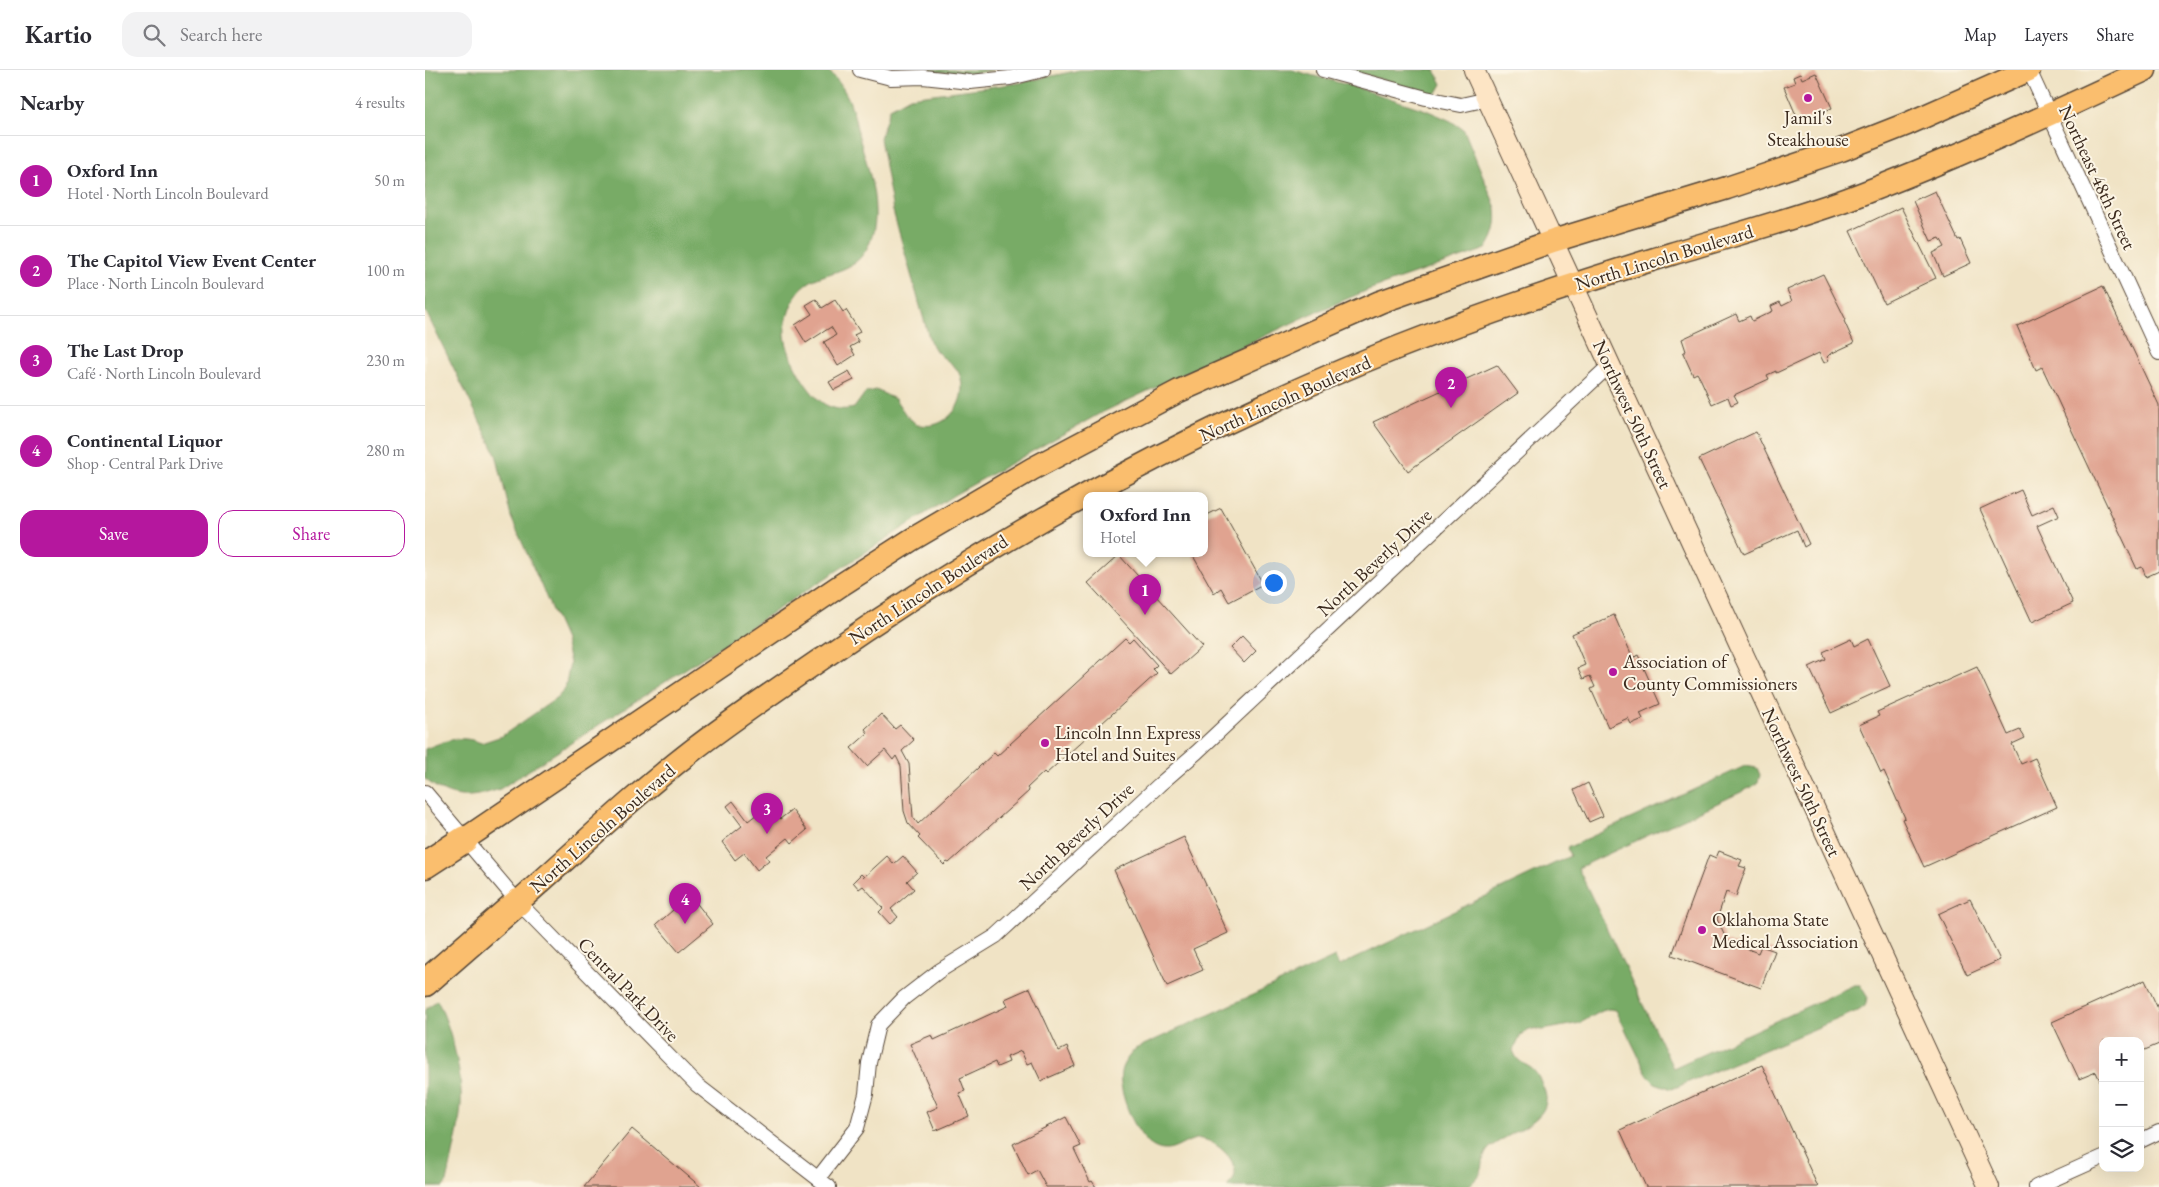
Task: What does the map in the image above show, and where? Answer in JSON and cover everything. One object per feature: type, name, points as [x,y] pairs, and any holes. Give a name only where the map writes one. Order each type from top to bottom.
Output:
[{"type":"highway","points":[[425,865],[465,839]]},
{"type":"highway","points":[[428,980],[518,902]]},
{"type":"main road","name":"Northwest 50th Street","points":[[1475,70],[1989,1187]]},
{"type":"main road","points":[[465,839],[841,585],[911,540],[1041,464],[1179,392],[1380,302],[1553,241],[1691,200],[1841,150],[1902,126],[2029,70]]},
{"type":"main road","name":"North Lincoln Boulevard","points":[[1090,492],[1179,446],[1405,345],[1573,284],[1789,219],[1847,199],[2049,115],[2145,70]]},
{"type":"main road","name":"North Lincoln Boulevard","points":[[518,902],[692,751],[868,626],[953,571],[1083,495]]},
{"type":"street","points":[[860,70],[891,78],[923,77],[970,82],[1010,78],[1043,70]]},
{"type":"street","points":[[1323,70],[1426,98],[1461,105],[1488,99]]},
{"type":"street","name":"Northeast 48th Street","points":[[2029,70],[2159,353]]},
{"type":"street","name":"North Beverly Drive","points":[[824,1182],[857,1128],[866,1094],[869,1063],[878,1025],[904,998],[939,971],[996,936],[1197,752],[1611,364]]},
{"type":"street","name":"Central Park Drive","points":[[425,792],[518,902],[697,1085],[824,1182]]},
{"type":"street","points":[[2144,1139],[2159,1132]]},
{"type":"street","points":[[2035,1187],[2099,1159]]},
{"type":"green space","points":[[425,70],[827,70],[842,88],[852,109],[872,183],[875,202],[875,224],[866,250],[858,260],[841,270],[814,279],[799,291],[788,315],[785,339],[793,361],[806,384],[813,394],[828,406],[844,409],[854,408],[865,393],[876,390],[895,399],[906,415],[917,425],[933,425],[948,418],[958,405],[962,389],[957,370],[938,353],[930,341],[893,211],[880,138],[890,108],[910,97],[1019,83],[1080,70],[1292,70],[1355,87],[1426,110],[1451,121],[1464,130],[1496,208],[1497,219],[1494,235],[1486,249],[1368,290],[1309,315],[1099,414],[954,495],[500,789],[479,795],[461,796],[444,791],[425,779],[425,749],[453,740],[466,739],[481,743],[502,736],[557,698],[565,689],[570,663],[565,640],[511,517],[496,454],[425,310]]},
{"type":"green space","points":[[890,70],[994,70],[972,74]]},
{"type":"green space","points":[[1350,70],[1435,70],[1442,84],[1435,96]]},
{"type":"green space","points":[[1745,766],[1757,768],[1760,775],[1758,782],[1752,787],[1578,868],[1673,1068],[1854,985],[1860,985],[1868,998],[1865,1006],[1857,1011],[1672,1089],[1655,1083],[1648,1076],[1616,1010],[1602,1011],[1580,1023],[1543,1030],[1529,1029],[1521,1035],[1513,1050],[1518,1059],[1531,1068],[1538,1076],[1545,1092],[1546,1103],[1542,1112],[1534,1120],[1487,1151],[1480,1174],[1467,1187],[1227,1187],[1233,1179],[1235,1171],[1233,1164],[1224,1151],[1210,1141],[1196,1139],[1172,1149],[1162,1150],[1149,1144],[1142,1136],[1125,1103],[1121,1080],[1123,1066],[1135,1049],[1335,957],[1339,966],[1570,856],[1567,848]]},
{"type":"green space","points":[[437,1000],[455,1051],[460,1080],[461,1105],[447,1182],[443,1187],[425,1187],[425,1010]]},
{"type":"building","name":"Jamil's Steakhouse","points":[[1816,73],[1832,108],[1799,122],[1784,87],[1795,83],[1793,77],[1800,74],[1802,79]]},
{"type":"building","points":[[1935,191],[1971,263],[1943,276],[1933,253],[1945,247],[1940,238],[1931,241],[1913,201]]},
{"type":"building","points":[[1901,207],[1936,278],[1884,303],[1850,231]]},
{"type":"building","points":[[1823,274],[1846,320],[1844,321],[1854,343],[1830,354],[1827,357],[1829,360],[1824,363],[1819,353],[1776,373],[1776,371],[1767,375],[1769,379],[1734,395],[1738,402],[1731,405],[1728,397],[1712,404],[1697,373],[1693,375],[1683,353],[1686,351],[1682,339],[1736,314],[1739,321],[1750,316],[1752,321],[1773,311],[1771,306],[1780,302],[1782,306],[1792,301],[1787,290]]},
{"type":"building","points":[[2103,286],[2159,405],[2159,571],[2146,577],[2142,567],[2137,569],[2042,367],[2036,370],[2017,326]]},
{"type":"building","points":[[816,299],[822,308],[835,300],[843,312],[846,310],[860,332],[854,335],[859,342],[850,347],[855,355],[838,366],[824,342],[836,335],[831,327],[806,343],[795,325],[812,314],[806,305]]},
{"type":"building","points":[[1497,365],[1518,393],[1408,471],[1373,422]]},
{"type":"building","points":[[849,371],[854,380],[834,390],[829,382]]},
{"type":"building","points":[[1756,432],[1809,544],[1804,547],[1797,530],[1744,554],[1699,459]]},
{"type":"building","points":[[2021,490],[2032,515],[2054,505],[2059,516],[2037,526],[2073,603],[2032,622],[1980,509]]},
{"type":"building","points":[[1221,508],[1263,584],[1229,602],[1221,588],[1214,593],[1194,557],[1208,557],[1208,514]]},
{"type":"building","points":[[1117,557],[1121,557],[1202,647],[1171,674],[1088,583]]},
{"type":"building","name":"Association of County Commissioners","points":[[1614,615],[1633,658],[1638,655],[1660,704],[1640,713],[1643,719],[1631,724],[1628,718],[1608,727],[1591,689],[1595,687],[1590,676],[1583,679],[1578,668],[1585,665],[1572,634]]},
{"type":"building","points":[[1242,636],[1256,651],[1244,663],[1230,648]]},
{"type":"building","name":"Lincoln Inn Express Hotel and Suites","points":[[1125,638],[1129,642],[1133,638],[1157,665],[1153,669],[1157,673],[1046,774],[1044,772],[1027,788],[1029,791],[949,863],[947,862],[944,865],[918,838],[920,836],[908,823],[904,811],[901,766],[896,756],[893,760],[885,750],[867,766],[851,748],[868,733],[865,729],[881,714],[895,729],[900,725],[914,740],[902,751],[909,764],[913,817],[918,824],[994,753],[997,756]]},
{"type":"building","points":[[1851,639],[1854,646],[1868,639],[1890,686],[1831,713],[1809,667],[1826,659],[1823,652]]},
{"type":"building","points":[[1977,667],[2008,735],[2020,730],[2025,738],[2012,744],[2021,764],[2035,758],[2057,807],[1924,867],[1902,819],[1905,818],[1884,771],[1881,773],[1859,725],[1879,716],[1877,712]]},
{"type":"building","points":[[1588,783],[1603,816],[1589,822],[1574,790]]},
{"type":"building","points":[[733,801],[748,821],[770,804],[780,819],[792,810],[807,830],[792,843],[788,838],[766,856],[769,860],[757,870],[744,853],[735,860],[722,842],[742,826],[727,806]]},
{"type":"building","points":[[1184,837],[1228,933],[1193,949],[1203,970],[1167,986],[1114,870]]},
{"type":"building","name":"Oklahoma State Medical Association","points":[[1719,851],[1742,860],[1739,866],[1746,868],[1736,896],[1726,892],[1717,919],[1727,941],[1758,953],[1761,946],[1775,951],[1761,988],[1672,955],[1709,855],[1716,858]]},
{"type":"building","points":[[887,856],[894,864],[903,856],[917,872],[907,881],[914,889],[891,909],[898,917],[890,924],[879,912],[883,908],[863,886],[859,889],[853,882],[861,874],[864,877]]},
{"type":"building","points":[[690,895],[713,924],[679,952],[656,925]]},
{"type":"building","points":[[1970,899],[2000,960],[1967,975],[1938,914]]},
{"type":"building","points":[[2145,980],[2159,1011],[2159,1044],[2144,1050],[2144,1037],[2099,1037],[2099,1078],[2096,1072],[2079,1079],[2052,1022]]},
{"type":"building","points":[[1030,988],[1059,1051],[1067,1047],[1075,1066],[1041,1081],[1032,1062],[1027,1064],[1021,1051],[1007,1057],[1009,1062],[997,1067],[995,1062],[960,1078],[965,1091],[959,1093],[969,1116],[935,1131],[927,1112],[938,1107],[910,1044],[932,1035],[934,1040],[1008,1006],[1005,999]]},
{"type":"building","points":[[1762,1065],[1818,1187],[1646,1187],[1620,1130]]},
{"type":"building","points":[[1066,1117],[1081,1146],[1074,1149],[1090,1182],[1092,1181],[1096,1187],[1046,1187],[1037,1170],[1028,1175],[1013,1144]]},
{"type":"building","points":[[632,1129],[682,1171],[701,1187],[584,1187]]},
{"type":"place","name":"Jamil's Steakhouse","points":[[1808,98]]},
{"type":"place","name":"The Capitol View Event Center","points":[[1451,408]]},
{"type":"place","name":"Oxford Inn","points":[[1145,615]]},
{"type":"place","name":"Association of County Commissioners","points":[[1613,672]]},
{"type":"place","name":"Lincoln Inn Express Hotel and Suites","points":[[1045,743]]},
{"type":"place","name":"The Last Drop","points":[[767,834]]},
{"type":"place","name":"Continental Liquor","points":[[685,924]]},
{"type":"place","name":"Oklahoma State Medical Association","points":[[1702,930]]}]
